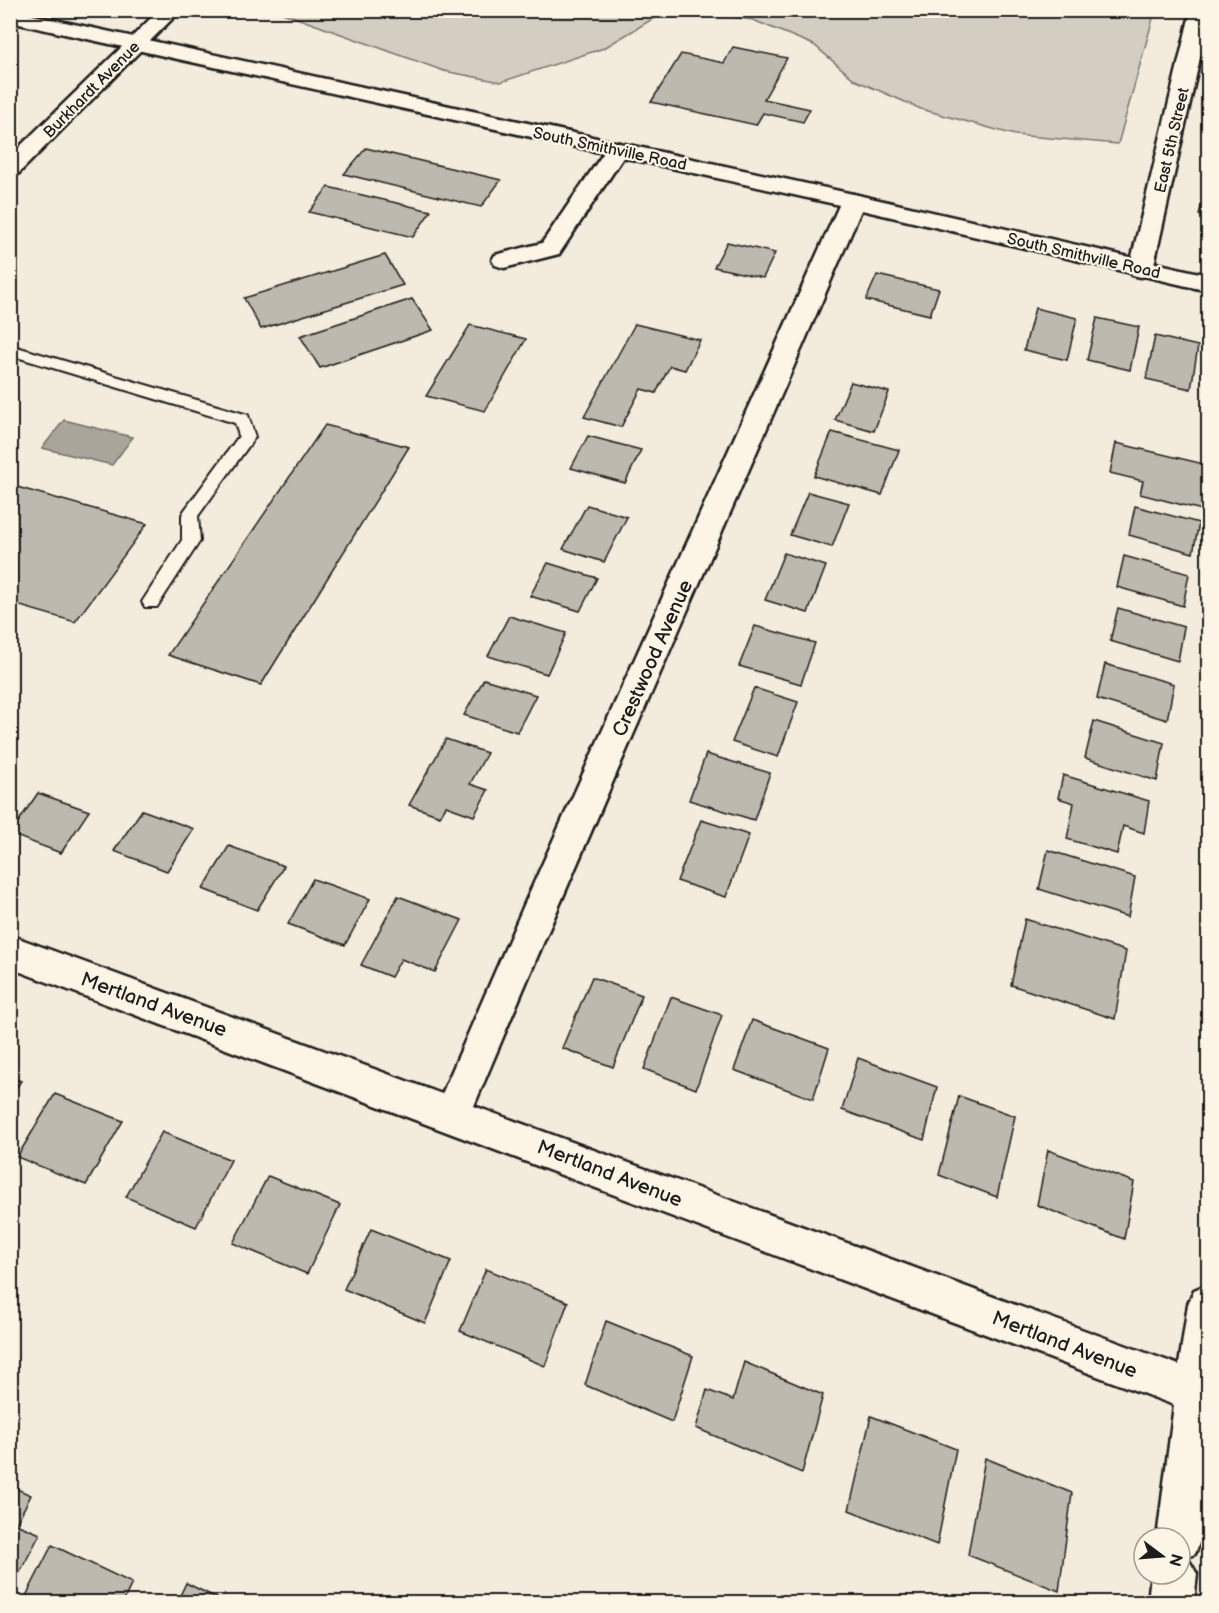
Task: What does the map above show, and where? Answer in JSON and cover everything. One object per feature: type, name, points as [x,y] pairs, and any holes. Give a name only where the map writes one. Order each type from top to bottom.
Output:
[{"type":"street","name":"Burkhardt Avenue","points":[[10,168],[171,10]]},
{"type":"street","name":"South Smithville Road","points":[[10,16],[853,201],[1209,283]]},
{"type":"street","name":"East 5th Street","points":[[1141,269],[1202,24]]},
{"type":"street","points":[[504,260],[550,249],[617,150]]},
{"type":"street","name":"Crestwood Avenue","points":[[452,1114],[545,896],[725,495],[853,201]]},
{"type":"street","name":"Mertland Avenue","points":[[10,951],[1204,1395]]},
{"type":"street","points":[[1181,1526],[1204,1395],[1209,1304]]},
{"type":"street","points":[[1171,1602],[1173,1586]]},
{"type":"lane","points":[[10,369],[17,352],[242,419],[247,437],[190,515],[191,542],[151,602]]},
{"type":"shaded area","points":[[277,11],[666,11],[604,48],[501,82],[444,71]]},
{"type":"shaded area","points":[[693,11],[1155,11],[1118,144],[1015,135],[921,109],[855,80],[814,45],[753,20]]},
{"type":"shaded area","points":[[64,420],[133,437],[112,465],[42,448]]},
{"type":"building","points":[[733,47],[787,58],[764,99],[810,109],[803,122],[763,113],[756,125],[651,102],[681,54],[724,63]]},
{"type":"building","points":[[366,148],[501,180],[481,207],[344,174]]},
{"type":"building","points":[[1208,185],[1208,218],[1199,215]]},
{"type":"building","points":[[328,187],[431,211],[413,237],[309,212]]},
{"type":"building","points":[[727,242],[775,253],[763,278],[714,267]]},
{"type":"building","points":[[385,255],[403,285],[261,329],[244,298]]},
{"type":"building","points":[[877,275],[939,289],[930,315],[866,300]]},
{"type":"building","points":[[412,299],[433,330],[320,368],[300,336]]},
{"type":"building","points":[[1035,308],[1077,318],[1067,360],[1024,350]]},
{"type":"building","points":[[1097,318],[1139,327],[1130,370],[1087,360]]},
{"type":"building","points":[[635,324],[700,340],[685,370],[670,366],[656,393],[641,389],[621,427],[584,417]]},
{"type":"building","points":[[470,325],[526,339],[485,411],[426,396]]},
{"type":"building","points":[[1155,336],[1198,346],[1191,389],[1146,379]]},
{"type":"building","points":[[851,382],[889,392],[874,431],[835,420]]},
{"type":"building","points":[[325,425],[409,447],[261,685],[168,655]]},
{"type":"building","points":[[832,432],[899,450],[882,495],[814,476]]},
{"type":"building","points":[[588,436],[641,450],[625,483],[571,468]]},
{"type":"building","points":[[1116,443],[1208,465],[1202,510],[1140,494],[1143,481],[1110,473]]},
{"type":"building","points":[[10,485],[147,524],[75,622],[10,603]]},
{"type":"building","points":[[808,492],[849,503],[832,547],[790,535]]},
{"type":"building","points":[[587,505],[627,517],[604,562],[563,549]]},
{"type":"building","points":[[1135,506],[1199,523],[1193,553],[1129,535]]},
{"type":"building","points":[[784,553],[826,566],[808,613],[765,600]]},
{"type":"building","points":[[1124,556],[1189,574],[1183,606],[1117,587]]},
{"type":"building","points":[[548,563],[597,578],[580,611],[530,596]]},
{"type":"building","points":[[1118,608],[1184,627],[1178,661],[1110,641]]},
{"type":"building","points":[[509,616],[566,633],[547,674],[488,656]]},
{"type":"building","points":[[755,626],[815,643],[801,684],[739,666]]},
{"type":"building","points":[[1105,664],[1174,684],[1167,720],[1097,699]]},
{"type":"building","points":[[484,679],[536,695],[517,732],[464,715]]},
{"type":"building","points":[[754,688],[798,702],[778,757],[732,742]]},
{"type":"building","points":[[1094,721],[1164,743],[1157,781],[1085,758]]},
{"type":"building","points":[[446,739],[487,753],[470,784],[488,790],[474,816],[446,806],[440,816],[409,805]]},
{"type":"building","points":[[706,754],[770,773],[754,820],[689,800]]},
{"type":"building","points":[[1063,775],[1149,801],[1144,833],[1123,826],[1117,854],[1067,839],[1074,803],[1058,798]]},
{"type":"building","points":[[38,793],[89,811],[61,853],[10,834]]},
{"type":"building","points":[[142,810],[194,829],[167,871],[114,851]]},
{"type":"building","points":[[701,820],[749,835],[726,897],[677,881]]},
{"type":"building","points":[[229,846],[284,866],[257,910],[203,889]]},
{"type":"building","points":[[1048,850],[1135,877],[1128,917],[1039,889]]},
{"type":"building","points":[[313,879],[370,899],[345,945],[288,924]]},
{"type":"building","points":[[398,896],[462,920],[435,972],[401,959],[391,977],[361,965]]},
{"type":"building","points":[[1025,919],[1126,951],[1115,1019],[1011,985]]},
{"type":"building","points":[[592,977],[642,995],[613,1067],[562,1048]]},
{"type":"building","points":[[671,997],[722,1015],[696,1089],[644,1069]]},
{"type":"building","points":[[752,1020],[829,1048],[813,1099],[734,1070]]},
{"type":"building","points":[[858,1058],[937,1087],[924,1140],[842,1110]]},
{"type":"building","points":[[10,1077],[21,1081],[10,1098]]},
{"type":"building","points":[[55,1094],[123,1121],[86,1185],[17,1157]]},
{"type":"building","points":[[959,1096],[1015,1116],[997,1197],[939,1175]]},
{"type":"building","points":[[162,1132],[231,1160],[196,1227],[126,1197]]},
{"type":"building","points":[[1048,1150],[1134,1182],[1124,1239],[1037,1205]]},
{"type":"building","points":[[268,1176],[340,1205],[307,1274],[233,1243]]},
{"type":"building","points":[[371,1229],[451,1261],[425,1323],[344,1289]]},
{"type":"building","points":[[486,1269],[568,1302],[545,1366],[460,1331]]},
{"type":"building","points":[[606,1321],[693,1356],[672,1422],[585,1385]]},
{"type":"building","points":[[744,1362],[823,1395],[802,1473],[696,1428],[707,1390],[733,1400]]},
{"type":"building","points":[[871,1416],[956,1449],[937,1545],[849,1510]]},
{"type":"building","points":[[985,1458],[1072,1493],[1059,1591],[968,1555]]},
{"type":"building","points":[[10,1486],[31,1495],[16,1524],[40,1534],[10,1591]]},
{"type":"building","points":[[52,1545],[132,1583],[123,1602],[23,1602]]},
{"type":"building","points":[[186,1583],[225,1602],[177,1602]]}]
